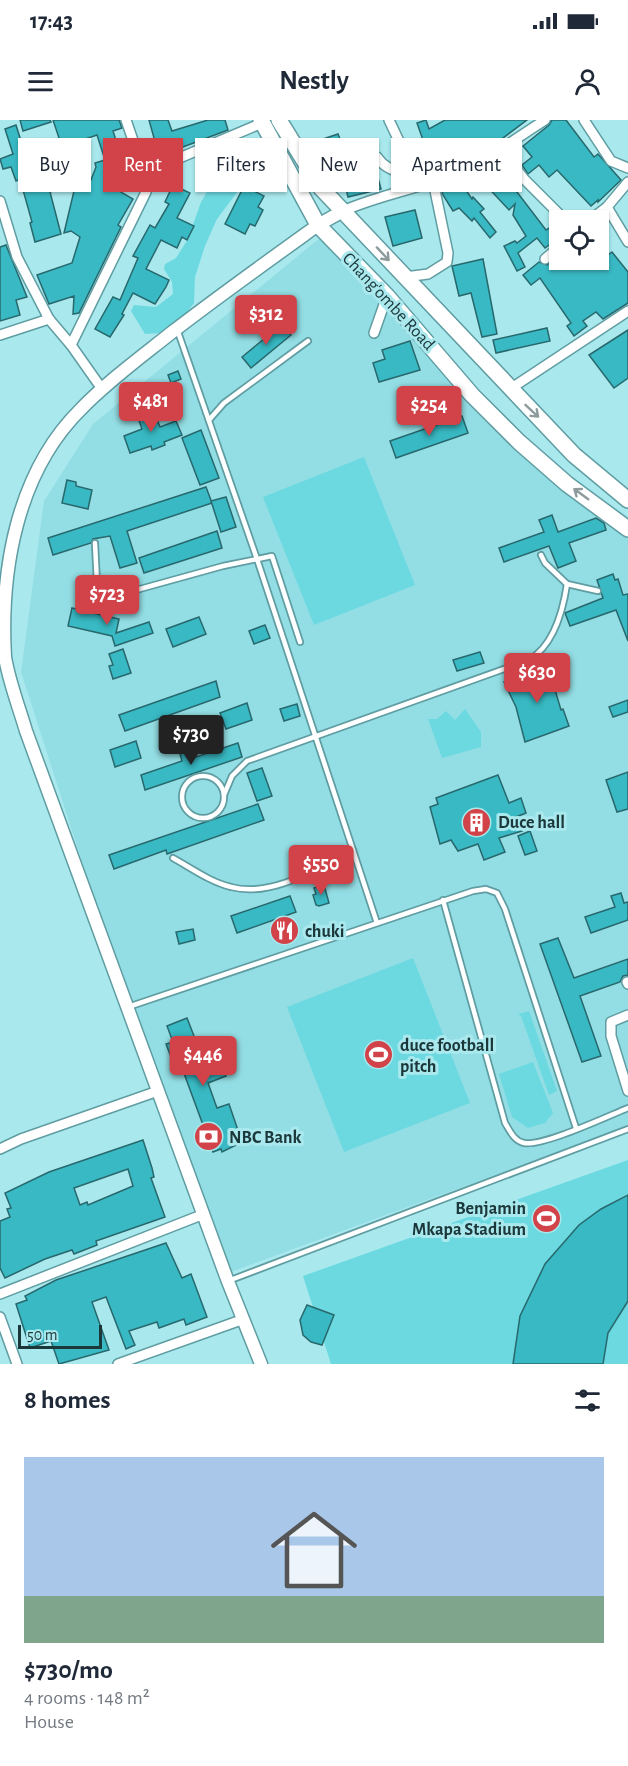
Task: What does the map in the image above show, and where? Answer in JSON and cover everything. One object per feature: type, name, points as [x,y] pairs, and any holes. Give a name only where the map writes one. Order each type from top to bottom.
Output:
[{"type":"main road","name":"Chang'ombe Road","points":[[279,120],[299,152]]},
{"type":"main road","name":"Chang'ombe Road","points":[[262,121],[318,225],[387,296],[472,395],[519,442],[567,484],[628,529]]},
{"type":"main road","name":"Chang'ombe Road","points":[[325,192],[574,455],[628,500]]},
{"type":"street","points":[[126,120],[132,138]]},
{"type":"street","points":[[389,120],[398,138]]},
{"type":"street","points":[[517,138],[545,120]]},
{"type":"street","points":[[584,120],[611,161],[628,168]]},
{"type":"street","points":[[183,156],[262,121]]},
{"type":"street","points":[[379,160],[383,166],[391,168]]},
{"type":"street","points":[[522,176],[555,210]]},
{"type":"street","points":[[603,210],[628,182]]},
{"type":"street","points":[[71,345],[147,192]]},
{"type":"street","points":[[261,1364],[228,1281],[26,731],[6,659],[2,616],[6,557],[27,490],[50,446],[80,410],[102,389],[177,329],[318,225],[363,202],[396,192]]},
{"type":"street","points":[[405,277],[428,274],[447,262],[448,253],[435,192]]},
{"type":"street","points":[[0,201],[17,257],[49,320],[71,345],[102,389]]},
{"type":"street","points":[[607,207],[628,242]]},
{"type":"street","points":[[545,259],[549,256]]},
{"type":"street","points":[[374,333],[387,296]]},
{"type":"street","points":[[510,389],[628,311]]},
{"type":"street","points":[[0,336],[49,320]]},
{"type":"street","points":[[628,1015],[611,1022],[611,1036],[628,1091]]},
{"type":"street","points":[[0,1149],[158,1091]]},
{"type":"street","points":[[0,1294],[204,1214]]},
{"type":"street","points":[[0,1317],[17,1364]]},
{"type":"street","points":[[118,1364],[244,1318]]},
{"type":"lane","points":[[177,329],[257,559],[377,923]]},
{"type":"lane","points":[[208,420],[224,404],[308,341]]},
{"type":"lane","points":[[94,543],[98,584],[111,597],[272,556],[300,642]]},
{"type":"lane","points":[[541,555],[545,563],[567,584],[598,591]]},
{"type":"lane","points":[[224,795],[220,784],[211,778],[200,776],[190,781],[183,789],[182,800],[186,811],[195,817],[206,819],[216,814],[223,806],[224,795],[232,776],[247,761],[529,660],[539,652],[557,624],[567,584]]},
{"type":"lane","points":[[173,858],[229,887],[245,890],[269,887],[301,876],[353,850]]},
{"type":"lane","points":[[128,1007],[443,900],[486,889],[497,893],[506,909],[576,1128]]},
{"type":"lane","points":[[443,900],[505,1123],[514,1138],[525,1143],[544,1141],[628,1108]]},
{"type":"lane","points":[[228,1281],[628,1129]]},
{"type":"shaded area","points":[[207,192],[237,192],[217,219],[205,246],[195,277],[194,303],[179,323],[162,333],[145,334],[131,311],[134,305],[156,307],[173,294],[172,282],[164,269],[165,264],[176,258],[188,239]]},
{"type":"shaded area","points":[[321,237],[386,298],[476,405],[587,508],[628,537],[628,1126],[231,1272],[192,1175],[101,921],[21,672],[44,501],[93,424]]},
{"type":"shaded area","points":[[364,457],[415,585],[314,625],[263,497]]},
{"type":"shaded area","points":[[465,709],[481,732],[481,747],[442,758],[428,719],[437,719],[446,711],[455,720]]},
{"type":"shaded area","name":"duce football pitch","points":[[413,958],[470,1103],[344,1152],[287,1007]]},
{"type":"shaded area","points":[[529,1011],[557,1091],[549,1095],[521,1016],[518,1014]]},
{"type":"shaded area","points":[[533,1062],[553,1113],[545,1123],[528,1128],[512,1117],[499,1074]]},
{"type":"shaded area","name":"Benjamin Mkapa Stadium","points":[[628,1160],[628,1364],[331,1364],[303,1276]]},
{"type":"building","points":[[20,120],[50,120],[51,122],[23,131]]},
{"type":"building","points":[[53,120],[119,120],[122,128],[113,131],[115,138],[103,138],[103,154],[97,135],[88,138],[59,138]]},
{"type":"building","points":[[149,120],[168,120],[172,131],[208,120],[225,120],[228,130],[207,138],[195,138],[195,142],[183,147],[183,138],[154,138]]},
{"type":"building","points":[[426,120],[429,129],[445,120],[527,120],[503,138],[422,138],[417,123]]},
{"type":"building","points":[[552,120],[566,120],[594,157],[598,154],[621,180],[598,202],[598,200],[591,206],[557,170],[549,177],[539,165],[528,174],[522,165],[532,157],[523,146]]},
{"type":"building","points":[[16,125],[20,138],[18,138],[18,180],[16,181],[11,167],[3,169],[0,159],[13,154],[5,129]]},
{"type":"building","points":[[338,134],[340,138],[326,138]]},
{"type":"building","points":[[103,161],[103,192],[121,192],[133,199],[118,225],[121,227],[79,313],[73,314],[74,296],[49,304],[37,275],[72,263],[80,237],[71,231],[64,233],[74,192],[91,192],[95,163]]},
{"type":"building","points":[[183,190],[190,193],[177,218],[194,226],[187,240],[182,237],[177,248],[161,240],[146,269],[169,280],[166,287],[155,304],[133,293],[122,314],[124,315],[110,337],[95,329],[113,297],[120,300],[138,258],[133,256],[150,225],[155,228],[169,204],[165,202],[170,192],[183,192]]},
{"type":"building","points":[[24,192],[50,192],[61,234],[35,242],[30,223],[32,222]]},
{"type":"building","points":[[241,192],[256,192],[264,196],[258,207],[263,210],[255,226],[250,224],[245,234],[225,224]]},
{"type":"building","points":[[347,192],[369,192],[348,197]]},
{"type":"building","points":[[442,192],[467,192],[484,209],[480,212],[496,232],[490,238],[474,218],[472,221],[459,208],[453,211]]},
{"type":"building","points":[[492,192],[517,192],[546,230],[549,228],[549,245],[545,248],[537,238],[518,253],[525,267],[517,271],[504,246],[515,241],[517,243],[526,236],[513,215],[515,204],[509,210]]},
{"type":"building","points":[[415,210],[422,238],[393,246],[385,217]]},
{"type":"building","points":[[6,245],[27,297],[16,300],[20,315],[0,321],[0,247]]},
{"type":"building","points":[[612,252],[628,272],[628,303],[603,319],[596,312],[583,321],[587,326],[574,336],[567,326],[571,323],[540,278],[531,285],[523,275],[539,262],[549,264],[549,270],[609,270],[609,254]]},
{"type":"building","points":[[483,259],[497,334],[482,337],[471,293],[459,296],[452,266]]},
{"type":"building","points":[[282,324],[291,335],[251,368],[242,357]]},
{"type":"building","points":[[547,328],[550,341],[496,353],[493,340]]},
{"type":"building","points":[[628,330],[628,378],[614,388],[589,355]]},
{"type":"building","points":[[410,341],[420,370],[379,382],[373,363],[385,359],[382,350]]},
{"type":"building","points":[[178,371],[181,379],[171,383],[168,375]]},
{"type":"building","points":[[153,409],[160,427],[176,421],[182,435],[152,450],[151,446],[130,453],[124,436],[142,429],[137,415]]},
{"type":"building","points":[[462,416],[468,433],[396,458],[390,441]]},
{"type":"building","points":[[201,430],[219,478],[200,485],[182,438]]},
{"type":"building","points":[[67,480],[76,482],[76,486],[92,490],[88,509],[62,503]]},
{"type":"building","points":[[206,487],[212,503],[127,531],[137,563],[120,568],[110,536],[93,539],[91,543],[53,555],[48,538]]},
{"type":"building","points":[[226,497],[236,527],[221,532],[211,501]]},
{"type":"building","points":[[552,515],[558,532],[596,518],[604,523],[606,530],[569,543],[576,561],[558,568],[549,546],[504,562],[499,548],[544,532],[539,520]]},
{"type":"building","points":[[217,531],[222,548],[144,573],[139,558]]},
{"type":"building","points":[[613,574],[615,580],[618,579],[623,595],[628,594],[628,641],[616,610],[570,626],[565,613],[603,598],[597,580]]},
{"type":"building","points":[[72,608],[119,619],[116,633],[149,622],[153,633],[115,646],[112,636],[68,626]]},
{"type":"building","points":[[199,617],[206,634],[173,647],[166,629]]},
{"type":"building","points":[[265,625],[270,638],[254,644],[249,631]]},
{"type":"building","points":[[123,649],[131,673],[113,679],[109,666],[113,665],[109,654]]},
{"type":"building","points":[[480,652],[484,663],[457,671],[453,660]]},
{"type":"building","points":[[548,666],[561,710],[563,709],[569,726],[525,742],[516,707],[504,682]]},
{"type":"building","points":[[216,681],[220,697],[125,731],[119,715]]},
{"type":"building","points":[[628,700],[628,712],[613,717],[609,707]]},
{"type":"building","points":[[247,703],[252,720],[226,729],[220,713]]},
{"type":"building","points":[[297,704],[300,716],[284,721],[280,709]]},
{"type":"building","points":[[136,741],[141,758],[115,767],[110,750]]},
{"type":"building","points":[[238,743],[242,757],[145,790],[141,775],[182,761],[180,754],[194,749],[196,757]]},
{"type":"building","points":[[262,768],[272,796],[257,801],[247,773]]},
{"type":"building","points":[[628,772],[628,809],[617,812],[606,780]]},
{"type":"building","name":"Duce hall","points":[[498,775],[509,803],[521,798],[526,813],[516,817],[522,831],[499,838],[505,852],[484,860],[478,844],[458,851],[451,840],[440,844],[430,807],[438,804],[436,798]]},
{"type":"building","points":[[258,804],[264,820],[167,854],[166,850],[114,869],[109,855]]},
{"type":"building","points":[[530,831],[537,851],[525,855],[518,836]]},
{"type":"building","points":[[324,885],[329,903],[319,906],[316,905],[313,895],[316,894],[314,888]]},
{"type":"building","points":[[621,893],[624,903],[628,902],[628,920],[591,933],[585,917],[615,907],[611,896]]},
{"type":"building","points":[[290,896],[296,912],[237,933],[231,916]]},
{"type":"building","points":[[193,929],[195,940],[179,944],[176,932]]},
{"type":"building","points":[[558,938],[574,978],[628,959],[628,975],[623,976],[620,982],[580,996],[601,1056],[582,1062],[540,944]]},
{"type":"building","points":[[187,1018],[208,1072],[222,1066],[226,1076],[208,1083],[217,1108],[229,1104],[242,1142],[222,1152],[221,1149],[213,1152],[182,1068],[176,1070],[166,1044],[173,1042],[167,1026]]},
{"type":"building","points":[[143,1140],[154,1177],[151,1178],[165,1217],[96,1241],[97,1245],[74,1254],[72,1250],[45,1259],[5,1278],[0,1268],[0,1221],[10,1217],[7,1209],[11,1208],[5,1193],[49,1172]],"holes":[[[128,1169],[133,1186],[88,1205],[87,1202],[80,1205],[74,1188]]]},
{"type":"building","points":[[628,1195],[628,1301],[608,1333],[603,1364],[513,1364],[520,1316],[545,1264],[579,1225],[601,1209]]},
{"type":"building","points":[[166,1243],[182,1278],[191,1274],[207,1317],[186,1325],[184,1319],[159,1328],[157,1322],[129,1331],[135,1345],[126,1349],[106,1297],[92,1302],[109,1350],[59,1364],[51,1341],[30,1348],[16,1304],[27,1300],[25,1296],[56,1280]]},
{"type":"building","points":[[307,1305],[334,1315],[322,1345],[311,1342],[303,1335],[300,1320]]},
{"type":"place","name":"Duce hall","points":[[477,822]]},
{"type":"place","name":"chuki","points":[[284,931]]},
{"type":"place","name":"duce football pitch","points":[[379,1055]]},
{"type":"place","name":"NBC Bank","points":[[208,1137]]},
{"type":"place","name":"Benjamin Mkapa Stadium","points":[[547,1218]]}]
